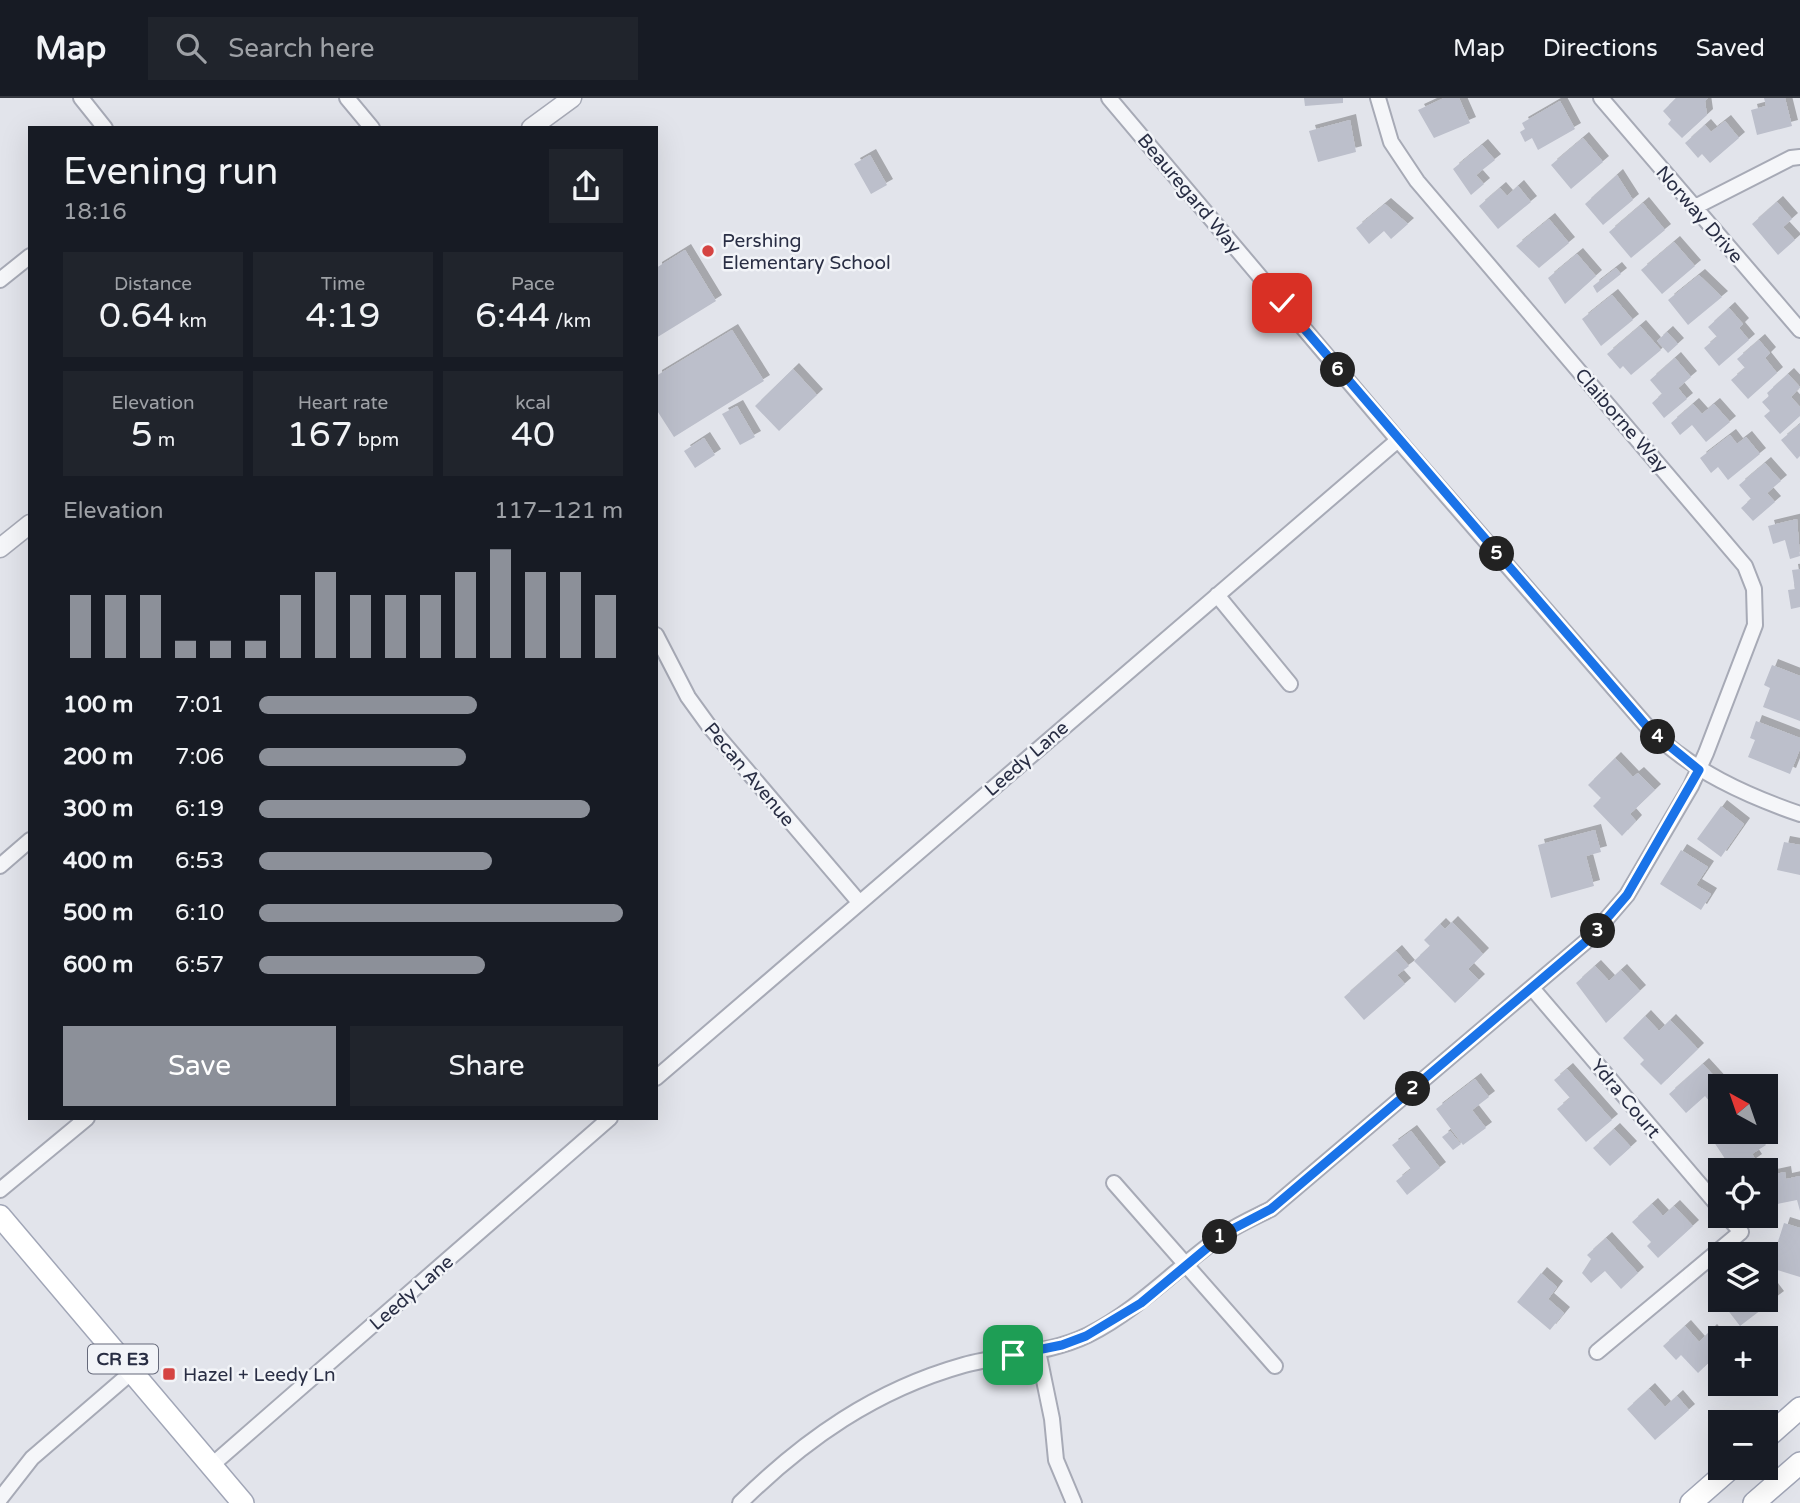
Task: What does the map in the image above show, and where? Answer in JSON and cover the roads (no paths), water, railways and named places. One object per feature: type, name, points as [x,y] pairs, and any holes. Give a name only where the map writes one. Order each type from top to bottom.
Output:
[{"type":"main road","name":"CR E3","points":[[0,1216],[243,1503]]},
{"type":"main road","points":[[1778,1427],[1800,1408]]},
{"type":"main road","points":[[1754,1503],[1800,1463]]},
{"type":"main road","points":[[1691,1503],[1717,1480]]},
{"type":"street","points":[[80,98],[103,126]]},
{"type":"street","points":[[347,98],[370,126]]},
{"type":"street","points":[[533,126],[572,98]]},
{"type":"street","name":"Beauregard Way","points":[[1109,98],[1398,440],[1650,730],[1699,770],[1763,801],[1800,814]]},
{"type":"street","name":"Claiborne Way","points":[[740,1503],[800,1447],[865,1404],[937,1373],[1038,1351],[1086,1336],[1141,1303],[1225,1233],[1271,1209],[1590,938],[1616,910],[1699,770],[1755,625],[1756,601],[1745,566],[1417,181],[1391,142],[1378,98]]},
{"type":"street","name":"Norway Drive","points":[[1601,98],[1800,330]]},
{"type":"street","points":[[1695,207],[1791,158],[1800,157]]},
{"type":"street","points":[[0,280],[28,258]]},
{"type":"street","name":"Leedy Lane","points":[[658,1076],[1398,440]]},
{"type":"street","points":[[0,548],[28,526]]},
{"type":"street","points":[[1217,596],[1290,684]]},
{"type":"street","name":"Pecan Avenue","points":[[658,643],[688,697],[709,726],[859,902]]},
{"type":"street","points":[[0,866],[28,842]]},
{"type":"street","name":"Ydra Court","points":[[1532,988],[1708,1194]]},
{"type":"street","points":[[0,1190],[85,1120]]},
{"type":"street","name":"Leedy Lane","points":[[212,1465],[608,1120]]},
{"type":"street","points":[[1114,1183],[1275,1366]]},
{"type":"street","points":[[1597,1352],[1741,1232],[1738,1228]]},
{"type":"street","points":[[1038,1351],[1052,1419],[1056,1460],[1074,1503]]},
{"type":"street","points":[[0,1499],[32,1458],[133,1371]]},
{"type":"place","name":"Pershing Elementary School","points":[[708,251]]},
{"type":"place","name":"Hazel + Leedy Ln","points":[[169,1374]]}]
